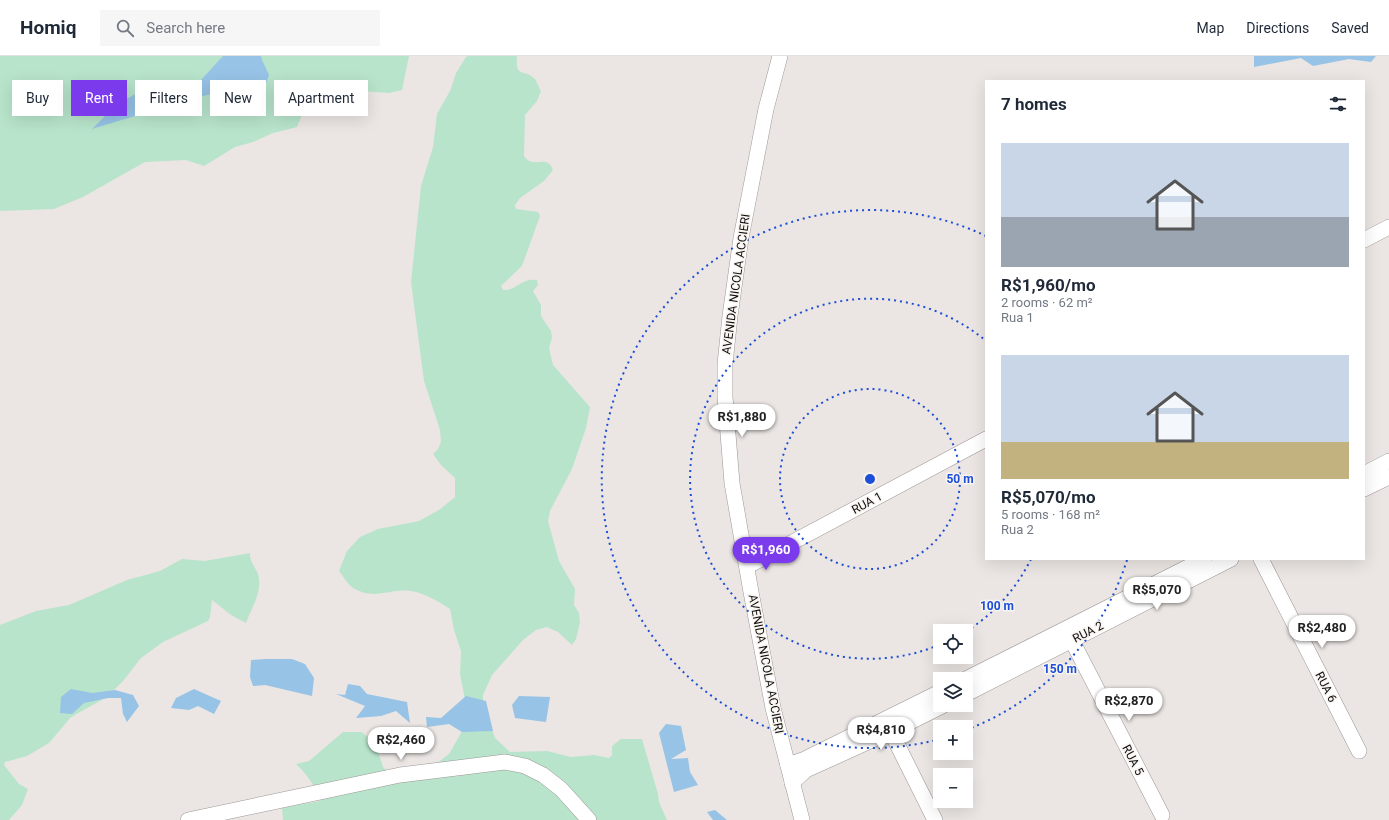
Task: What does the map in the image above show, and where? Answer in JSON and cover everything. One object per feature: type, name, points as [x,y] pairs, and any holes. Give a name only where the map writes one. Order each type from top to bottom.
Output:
[{"type":"street","name":"AVENIDA NICOLA ACCIERI","points":[[780,56],[766,109],[741,238],[725,364],[725,397],[732,483],[774,708],[802,820]]},
{"type":"street","points":[[1365,239],[1389,227]]},
{"type":"street","name":"RUA 1","points":[[748,566],[985,440]]},
{"type":"street","points":[[1365,474],[1389,462]]},
{"type":"street","points":[[1365,489],[1389,477]]},
{"type":"street","name":"RUA 2","points":[[973,690],[1202,560]]},
{"type":"street","name":"RUA 2","points":[[973,676],[1069,635],[1229,560]]},
{"type":"street","name":"RUA 6","points":[[1261,560],[1359,751]]},
{"type":"street","name":"RUA 5","points":[[1069,635],[1162,815]]},
{"type":"street","points":[[792,783],[806,770],[887,726],[933,696]]},
{"type":"street","points":[[788,765],[933,709]]},
{"type":"street","points":[[887,726],[934,820]]},
{"type":"street","points":[[188,820],[400,775],[505,762],[525,766],[543,775],[561,789],[589,820]]},
{"type":"green space","points":[[0,56],[409,56],[402,90],[389,93],[368,92],[368,80],[274,80],[274,116],[302,116],[297,127],[273,133],[253,142],[235,147],[204,166],[186,160],[145,162],[83,197],[54,209],[0,211]]},
{"type":"green space","points":[[468,56],[517,56],[517,68],[521,72],[535,79],[541,91],[537,101],[525,115],[524,156],[529,161],[549,163],[553,170],[544,181],[520,198],[515,205],[516,209],[538,212],[540,216],[522,266],[501,286],[503,290],[508,290],[526,281],[537,280],[538,285],[533,291],[541,305],[541,316],[551,331],[552,338],[549,348],[553,365],[590,407],[586,428],[572,469],[550,511],[548,521],[559,561],[575,589],[574,605],[579,613],[580,622],[576,639],[572,645],[558,632],[547,627],[536,630],[523,640],[492,675],[483,695],[483,705],[495,738],[510,752],[547,751],[571,757],[594,755],[609,758],[612,755],[612,746],[621,739],[642,739],[659,802],[667,820],[283,820],[282,808],[320,801],[314,786],[296,764],[309,761],[343,732],[362,732],[376,745],[383,767],[397,780],[416,779],[449,754],[460,735],[468,715],[460,674],[461,651],[454,630],[450,609],[427,596],[411,591],[396,591],[375,594],[361,592],[351,587],[339,571],[347,551],[360,537],[378,529],[419,521],[439,510],[455,497],[455,478],[441,465],[433,454],[438,449],[441,442],[440,430],[424,381],[411,282],[421,186],[433,147],[437,114],[450,91],[456,73]]},
{"type":"green space","points":[[250,553],[251,561],[258,574],[259,587],[256,599],[246,623],[231,615],[212,600],[210,617],[208,621],[163,642],[141,658],[123,681],[107,697],[71,717],[49,743],[27,756],[5,762],[4,765],[19,784],[28,789],[22,805],[9,820],[0,820],[0,625],[36,611],[69,605],[127,580],[160,571],[182,559],[205,561]]},
{"type":"water","points":[[223,56],[261,56],[269,75],[266,84],[266,80],[210,80],[210,94],[202,96],[201,80]]},
{"type":"water","points":[[1254,56],[1376,56],[1371,62],[1349,59],[1313,66],[1301,58],[1254,67]]},
{"type":"water","points":[[135,94],[135,116],[92,129],[105,116],[127,116],[127,99]]},
{"type":"water","points":[[292,659],[305,664],[314,678],[312,696],[265,685],[253,686],[250,677],[251,660]]},
{"type":"water","points":[[348,684],[360,686],[367,694],[407,702],[410,723],[396,711],[381,716],[356,718],[365,706],[336,694],[345,695]]},
{"type":"water","points":[[71,689],[92,693],[115,690],[133,695],[139,706],[127,722],[123,714],[121,698],[108,698],[84,703],[72,714],[60,713],[61,697]]},
{"type":"water","points":[[194,689],[221,701],[214,714],[198,706],[189,710],[171,708],[176,698]]},
{"type":"water","points":[[466,696],[486,701],[493,731],[462,732],[449,724],[427,727],[426,717],[441,718]]},
{"type":"water","points":[[519,696],[550,697],[546,722],[515,718],[512,705]]},
{"type":"water","points":[[666,724],[681,726],[686,750],[671,759],[688,758],[690,772],[698,785],[674,792],[659,733]]},
{"type":"water","points":[[715,810],[727,820],[713,820],[707,812]]}]
